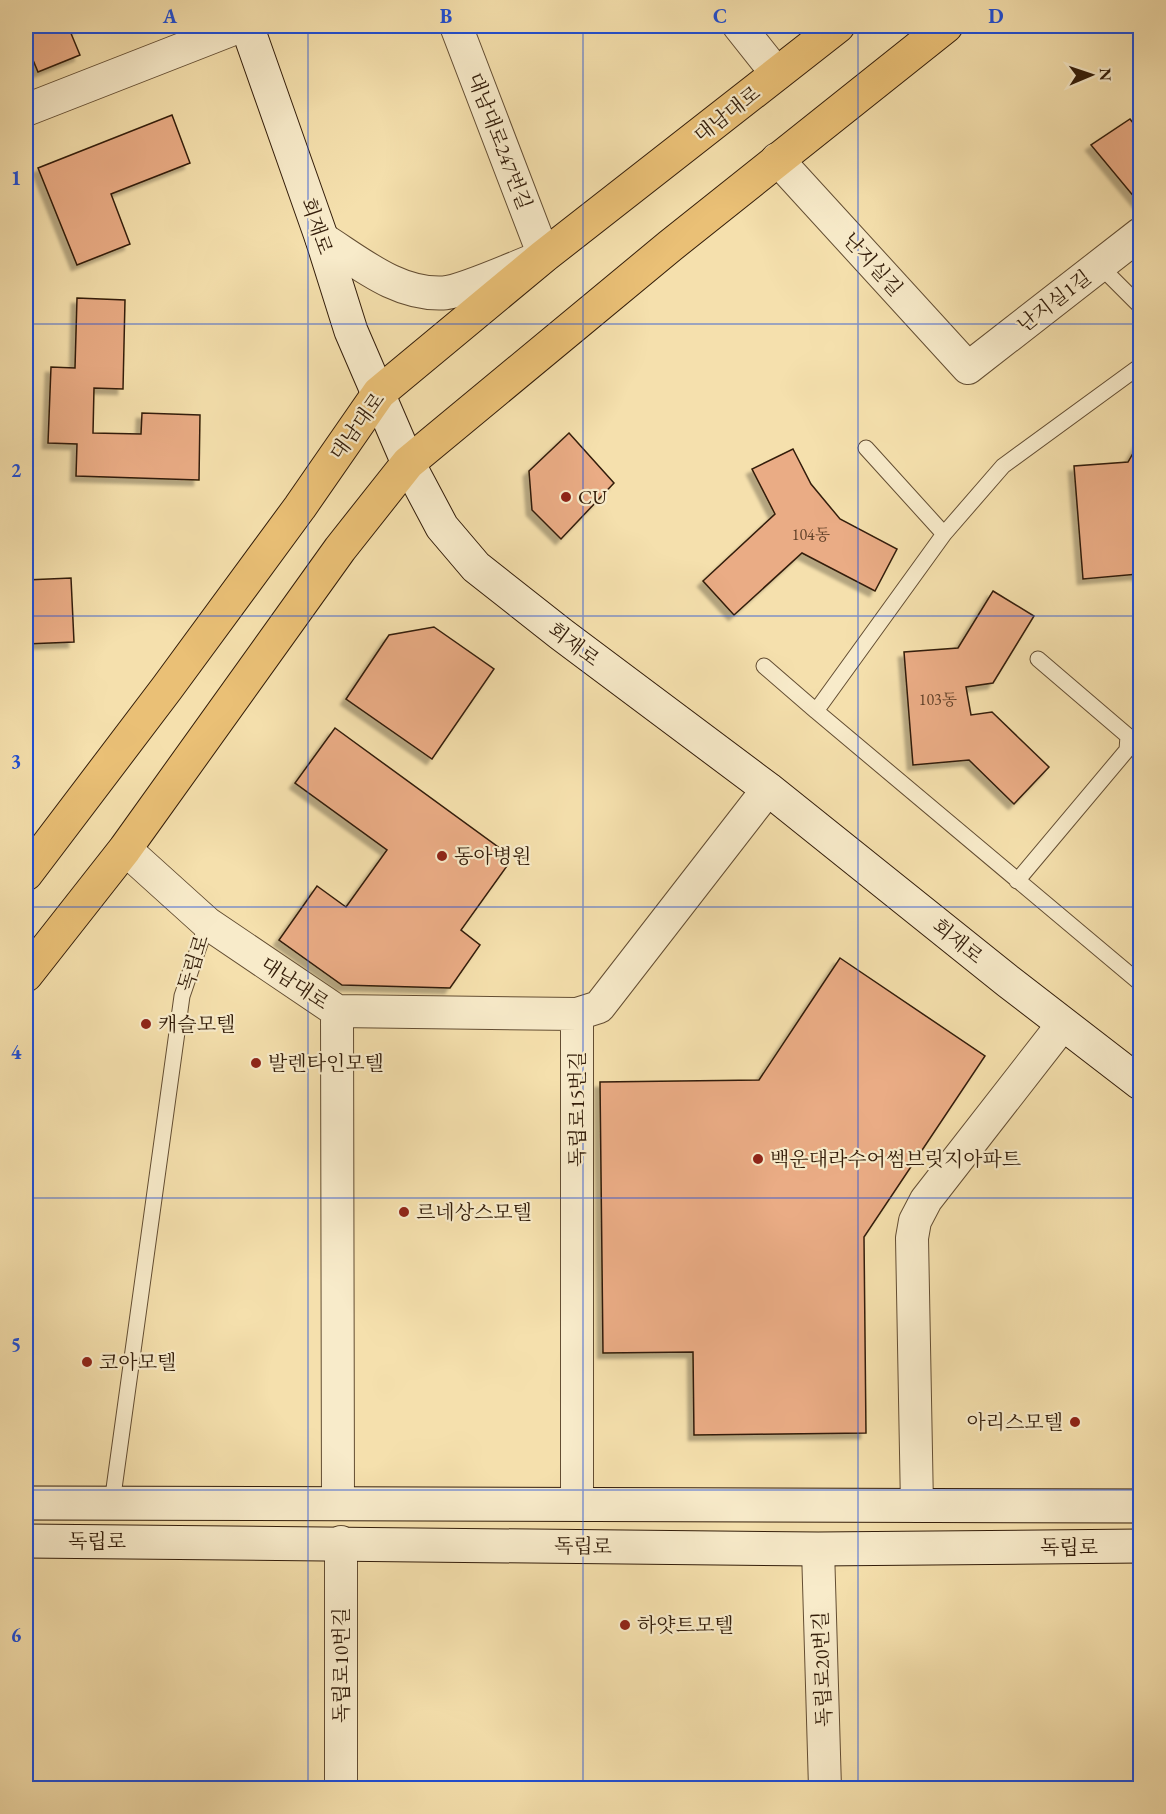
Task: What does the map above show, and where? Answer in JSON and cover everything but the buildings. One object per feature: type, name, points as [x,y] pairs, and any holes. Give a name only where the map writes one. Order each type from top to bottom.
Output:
[{"type":"main road","name":"회재로","points":[[247,26],[322,239],[351,331],[408,463],[442,527],[476,567],[561,634],[768,789],[1140,1083]]},
{"type":"main road","name":"대남대로","points":[[30,860],[167,688],[300,507],[379,393],[544,256],[838,26]]},
{"type":"main road","points":[[26,975],[125,849],[340,549],[408,463],[777,159],[946,26]]},
{"type":"main road","points":[[322,239],[380,276],[410,290],[446,293],[544,256]]},
{"type":"main road","name":"독립로","points":[[26,1503],[1140,1506]]},
{"type":"main road","name":"독립로","points":[[26,1541],[341,1542],[818,1549],[1140,1546]]},
{"type":"street","points":[[26,110],[241,26]]},
{"type":"street","name":"대남대로247번길","points":[[456,26],[544,256]]},
{"type":"street","points":[[739,26],[777,74]]},
{"type":"street","name":"난지실길","points":[[777,159],[968,368]]},
{"type":"street","name":"난지실1길","points":[[968,368],[1140,234]]},
{"type":"street","points":[[577,1014],[599,1006],[768,789]]},
{"type":"street","name":"대남대로","points":[[125,849],[207,923],[337,1011],[577,1014]]},
{"type":"street","points":[[337,1011],[338,1504]]},
{"type":"street","name":"독립로15번길","points":[[577,1014],[577,1503]]},
{"type":"street","points":[[917,1506],[912,1238],[915,1221],[926,1200],[1063,1024]]},
{"type":"street","name":"독립로10번길","points":[[341,1542],[341,1788]]},
{"type":"street","name":"독립로20번길","points":[[818,1549],[825,1788]]},
{"type":"lane","points":[[1100,265],[1140,306]]},
{"type":"lane","points":[[816,711],[944,534],[1003,466],[1140,366]]},
{"type":"lane","points":[[866,447],[944,534]]},
{"type":"lane","points":[[1017,881],[1127,750],[1128,736],[1038,659]]},
{"type":"lane","points":[[764,666],[1140,983]]},
{"type":"lane","name":"독립로","points":[[112,1503],[182,996],[207,923]]},
{"type":"place","name":"CU","points":[[566,497]]},
{"type":"place","name":"동아병원","points":[[442,856]]},
{"type":"place","name":"캐슬모텔","points":[[146,1024]]},
{"type":"place","name":"발렌타인모텔","points":[[256,1063]]},
{"type":"place","name":"백운대라수어썸브릿지아파트","points":[[758,1159]]},
{"type":"place","name":"르네상스모텔","points":[[404,1212]]},
{"type":"place","name":"코아모텔","points":[[87,1362]]},
{"type":"place","name":"아리스모텔","points":[[1075,1422]]},
{"type":"place","name":"하얏트모텔","points":[[625,1625]]}]
